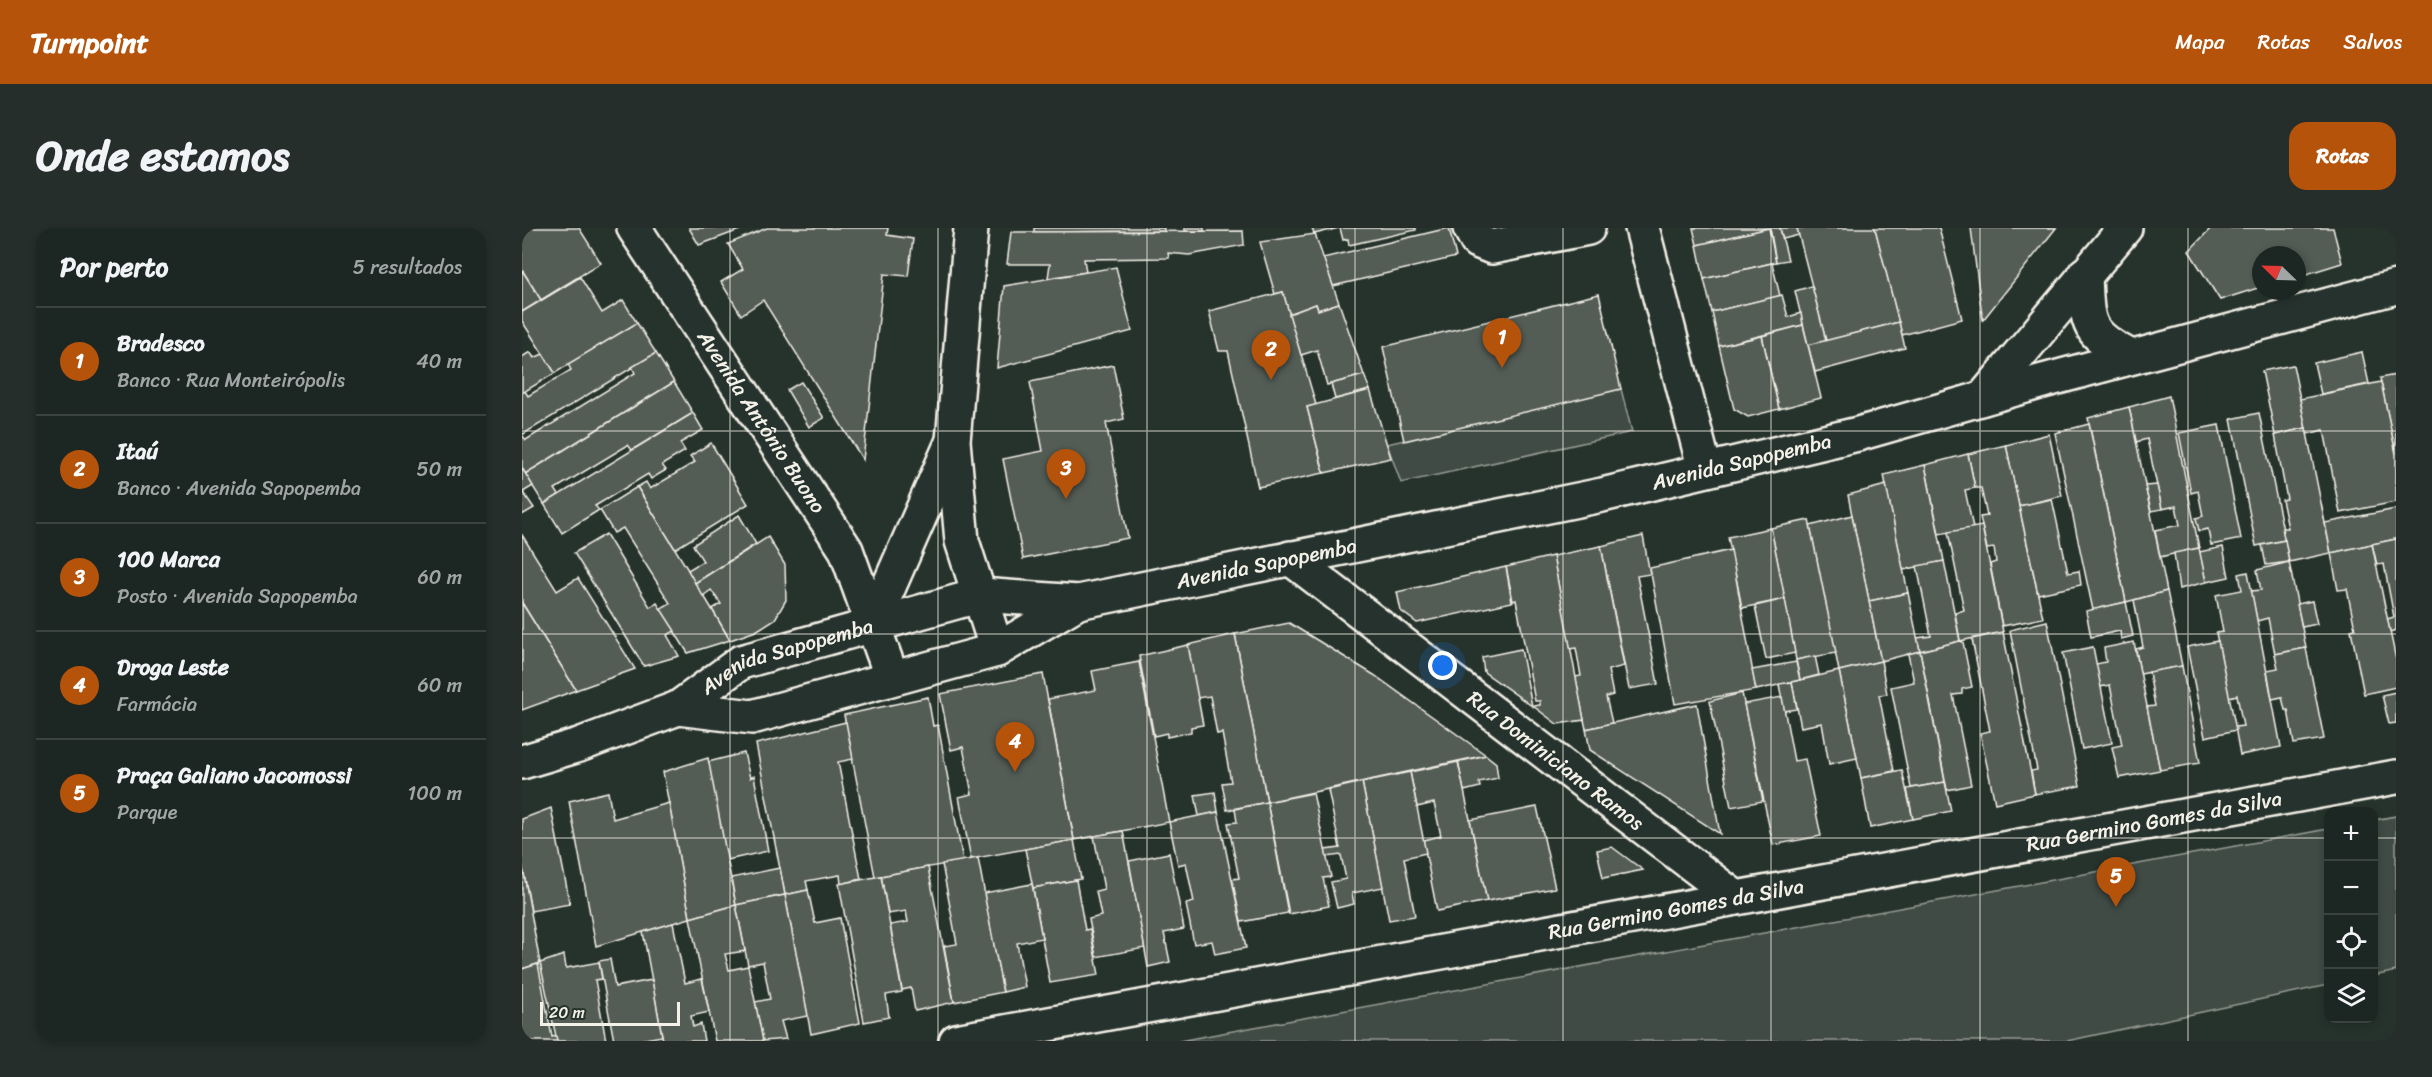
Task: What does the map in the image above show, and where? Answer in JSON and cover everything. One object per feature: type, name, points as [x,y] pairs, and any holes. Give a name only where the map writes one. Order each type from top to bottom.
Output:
[{"type":"street","name":"Avenida Antônio Buono","points":[[634,228],[846,550],[892,678]]},
{"type":"street","points":[[971,228],[953,441],[962,541],[997,650]]},
{"type":"street","points":[[1470,228],[1477,241],[1482,245],[1492,247],[1588,228]]},
{"type":"street","points":[[1642,228],[1705,470]]},
{"type":"street","points":[[1983,398],[2125,228]]},
{"type":"street","points":[[2085,274],[2086,311],[2090,325],[2098,337],[2108,345],[2131,357]]},
{"type":"street","name":"Avenida Sapopemba","points":[[522,762],[579,745],[678,708],[741,662],[981,595],[1078,602],[1602,495],[1858,434],[2131,357],[2396,286]]},
{"type":"street","points":[[872,625],[953,441]]},
{"type":"street","name":"Rua Dominiciano Ramos","points":[[1290,558],[1736,898]]},
{"type":"street","name":"Avenida Sapopemba","points":[[678,708],[752,717],[997,650],[1078,602]]},
{"type":"street","name":"Rua Germino Gomes da Silva","points":[[956,1041],[2396,777]]},
{"type":"shaded area","points":[[1621,389],[1632,432],[1401,483],[1387,444]]},
{"type":"shaded area","points":[[2396,816],[2396,971],[2378,975],[2378,861],[2378,819]]},
{"type":"shaded area","points":[[2324,830],[2324,986],[2067,1041],[1179,1041]]},
{"type":"building","points":[[579,228],[601,263],[541,300],[522,270],[522,229]]},
{"type":"building","points":[[689,228],[745,228],[699,245]]},
{"type":"building","points":[[767,228],[888,228],[887,235],[913,239],[908,276],[884,274],[863,460],[763,300],[741,315],[721,282],[743,269],[728,244]]},
{"type":"building","points":[[1034,228],[1164,228],[1164,231],[1034,232]]},
{"type":"building","points":[[1185,228],[1204,228],[1204,231],[1185,231]]},
{"type":"building","points":[[1312,228],[1339,228],[1314,234]]},
{"type":"building","points":[[1340,228],[1416,228],[1416,230],[1349,245],[1348,239],[1343,240]]},
{"type":"building","points":[[1449,228],[1456,257],[1333,286],[1323,258]]},
{"type":"building","points":[[1693,228],[1770,228],[1697,245]]},
{"type":"building","points":[[1769,228],[1776,262],[1704,279],[1697,245]]},
{"type":"building","points":[[1770,228],[1780,228],[1788,260],[1776,262]]},
{"type":"building","points":[[1780,228],[1797,228],[1799,235],[1783,239]]},
{"type":"building","points":[[1797,228],[1875,228],[1899,322],[1826,341]]},
{"type":"building","points":[[1875,228],[1939,228],[1962,319],[1902,335]]},
{"type":"building","points":[[1971,228],[2056,228],[1983,320],[1982,315]]},
{"type":"building","points":[[2211,228],[2333,228],[2342,263],[2306,274],[2306,246],[2252,246],[2252,290],[2220,300],[2189,251]]},
{"type":"building","points":[[1243,231],[1244,245],[1189,255],[1168,253],[1169,258],[1084,259],[1086,272],[1048,278],[1050,264],[1007,264],[1011,232]]},
{"type":"building","points":[[1315,234],[1339,303],[1318,310],[1316,304],[1289,314],[1283,292],[1275,294],[1260,242]]},
{"type":"building","points":[[1772,263],[1780,296],[1712,312],[1704,279]]},
{"type":"building","points":[[1116,267],[1132,331],[997,368],[1004,286]]},
{"type":"building","points":[[522,270],[541,300],[522,312]]},
{"type":"building","points":[[580,277],[602,313],[623,300],[637,323],[555,373],[522,321],[522,312]]},
{"type":"building","points":[[1812,286],[1826,341],[1808,345],[1795,291]]},
{"type":"building","points":[[1283,292],[1316,405],[1307,407],[1324,473],[1258,487],[1228,351],[1219,351],[1209,311]]},
{"type":"building","points":[[1599,294],[1621,389],[1404,441],[1383,347]]},
{"type":"building","points":[[1782,295],[1788,317],[1801,313],[1803,325],[1719,346],[1712,312]]},
{"type":"building","points":[[1339,303],[1364,375],[1327,385],[1317,350],[1301,355],[1289,314],[1316,304],[1318,310]]},
{"type":"building","points":[[1899,322],[1905,348],[1815,372],[1808,345]]},
{"type":"building","points":[[637,323],[656,353],[522,435],[522,393],[525,391],[528,396],[571,370],[568,364]]},
{"type":"building","points":[[1803,325],[1821,398],[1779,409],[1762,336]]},
{"type":"building","points":[[1762,336],[1779,409],[1748,417],[1734,409],[1719,346]]},
{"type":"building","points":[[530,352],[534,358],[543,354],[555,373],[522,393],[522,357]]},
{"type":"building","points":[[2362,352],[2369,384],[2321,394],[2314,363]]},
{"type":"building","points":[[656,353],[674,382],[525,474],[522,468],[522,435],[526,440],[635,373],[632,367]]},
{"type":"building","points":[[1113,365],[1124,419],[1106,423],[1128,538],[1023,559],[1003,459],[1043,451],[1030,382]]},
{"type":"building","points":[[2293,365],[2306,428],[2275,435],[2262,371]]},
{"type":"building","points":[[1364,375],[1370,390],[1335,399],[1331,384]]},
{"type":"building","points":[[2396,375],[2396,454],[2380,378]]},
{"type":"building","points":[[674,382],[693,413],[632,450],[628,445],[555,489],[559,495],[544,504],[525,474]]},
{"type":"building","points":[[801,382],[824,418],[809,427],[787,390]]},
{"type":"building","points":[[2381,382],[2396,454],[2396,502],[2340,513],[2324,430],[2307,434],[2300,399]]},
{"type":"building","points":[[1370,390],[1391,458],[1324,473],[1307,407]]},
{"type":"building","points":[[2169,396],[2199,548],[2160,557],[2155,530],[2180,525],[2176,506],[2162,509],[2147,439],[2136,442],[2129,407]]},
{"type":"building","points":[[2129,407],[2167,591],[2126,602],[2088,418]]},
{"type":"building","points":[[693,413],[703,430],[680,443],[685,451],[662,465],[666,470],[651,479],[648,474],[595,506],[599,510],[562,533],[544,504]]},
{"type":"building","points":[[2259,413],[2285,540],[2256,546],[2231,419]]},
{"type":"building","points":[[2089,424],[2126,602],[2093,610],[2055,433]]},
{"type":"building","points":[[2219,425],[2241,539],[2211,545],[2208,529],[2199,531],[2196,518],[2203,516],[2198,491],[2191,493],[2179,433]]},
{"type":"building","points":[[2306,428],[2331,553],[2289,562],[2282,528],[2288,528],[2282,500],[2287,499],[2275,435]]},
{"type":"building","points":[[2049,434],[2062,496],[2019,506],[2006,445]]},
{"type":"building","points":[[711,443],[748,504],[675,549],[637,487],[646,482],[650,489],[695,462],[690,456]]},
{"type":"building","points":[[2006,445],[2043,618],[2002,626],[1990,564],[1996,562],[1994,548],[1987,549],[1980,517],[1987,516],[1981,488],[1975,488],[1968,454]]},
{"type":"building","points":[[1968,454],[1975,488],[1965,490],[1973,528],[1939,534],[1925,465]]},
{"type":"building","points":[[1925,465],[1944,561],[1903,570],[1884,475]]},
{"type":"building","points":[[522,468],[533,486],[523,492],[534,508],[522,515]]},
{"type":"building","points":[[1886,485],[1908,593],[1869,601],[1848,495]]},
{"type":"building","points":[[2157,485],[2162,509],[2151,511],[2145,486]]},
{"type":"building","points":[[637,487],[730,640],[688,653],[660,609],[670,603],[623,528],[614,533],[600,510]]},
{"type":"building","points":[[2052,499],[2068,573],[2079,571],[2081,585],[2038,594],[2019,506]]},
{"type":"building","points":[[2396,509],[2396,539],[2331,553],[2325,523]]},
{"type":"building","points":[[739,515],[756,544],[695,583],[688,570],[703,561],[693,545]]},
{"type":"building","points":[[1852,515],[1881,661],[1839,671],[1810,526]]},
{"type":"building","points":[[1809,520],[1836,653],[1796,660],[1771,528]]},
{"type":"building","points":[[1982,526],[2003,632],[1960,641],[1955,613],[1964,610],[1948,532]]},
{"type":"building","points":[[1771,528],[1785,599],[1742,608],[1728,537]]},
{"type":"building","points":[[606,534],[650,607],[657,603],[675,631],[667,635],[679,656],[644,666],[574,553]]},
{"type":"building","points":[[522,535],[557,591],[578,578],[635,669],[576,690],[522,603]]},
{"type":"building","points":[[1643,536],[1650,574],[1637,576],[1658,684],[1629,689],[1601,546]]},
{"type":"building","points":[[768,537],[785,565],[786,600],[775,619],[756,631],[730,640],[712,609],[721,604],[711,590],[703,596],[695,583]]},
{"type":"building","points":[[2396,539],[2396,630],[2390,632],[2387,619],[2394,617],[2384,564],[2377,565],[2372,544]]},
{"type":"building","points":[[2285,540],[2289,562],[2266,565],[2262,545]]},
{"type":"building","points":[[2372,544],[2396,660],[2396,687],[2364,694],[2351,630],[2355,629],[2347,589],[2338,590],[2331,553]]},
{"type":"building","points":[[1601,546],[1624,666],[1608,670],[1613,695],[1606,697],[1612,723],[1586,729],[1575,677],[1581,676],[1576,648],[1570,649],[1553,556]]},
{"type":"building","points":[[2223,547],[2229,577],[2206,582],[2199,552]]},
{"type":"building","points":[[2199,548],[2206,582],[2179,589],[2174,553]]},
{"type":"building","points":[[1731,550],[1756,690],[1675,704],[1650,568]]},
{"type":"building","points":[[1553,556],[1584,720],[1557,724],[1533,706],[1540,705],[1540,701],[1535,701],[1516,600],[1513,601],[1506,567]]},
{"type":"building","points":[[1944,561],[1960,641],[1920,651],[1917,638],[1931,636],[1917,566]]},
{"type":"building","points":[[2289,562],[2306,648],[2275,654],[2268,618],[2257,621],[2251,591],[2261,590],[2257,570]]},
{"type":"building","points":[[1506,567],[1512,602],[1417,623],[1401,611],[1397,592]]},
{"type":"building","points":[[2248,572],[2281,747],[2240,755],[2235,727],[2243,726],[2237,695],[2229,697],[2216,633],[2223,632],[2216,595],[2242,590],[2239,574]]},
{"type":"building","points":[[2167,591],[2182,666],[2140,674],[2136,649],[2143,647],[2134,600]]},
{"type":"building","points":[[1908,593],[1920,651],[1881,661],[1869,601]]},
{"type":"building","points":[[1785,599],[1795,653],[1766,659],[1755,606]]},
{"type":"building","points":[[2312,601],[2317,624],[2302,627],[2297,604]]},
{"type":"building","points":[[2126,602],[2133,636],[2121,639],[2120,631],[2091,637],[2086,611]]},
{"type":"building","points":[[522,603],[576,690],[522,710]]},
{"type":"building","points":[[2047,621],[2080,786],[2035,794],[2031,771],[2037,770],[2010,630]]},
{"type":"building","points":[[1289,623],[1374,675],[1486,755],[1267,802],[1235,634]]},
{"type":"building","points":[[2003,632],[2035,794],[1995,803],[1980,733],[1990,731],[1972,639]]},
{"type":"building","points":[[1235,634],[1267,802],[1227,810],[1222,783],[1231,782],[1222,733],[1217,734],[1210,696],[1197,698],[1188,645]]},
{"type":"building","points":[[2218,641],[2236,730],[2205,737],[2187,647]]},
{"type":"building","points":[[1963,642],[1972,687],[1962,689],[1962,694],[1953,695],[1971,785],[1947,790],[1920,651]]},
{"type":"building","points":[[2134,642],[2160,770],[2119,778],[2112,747],[2122,745],[2110,685],[2100,687],[2096,664],[2106,662],[2104,648]]},
{"type":"building","points":[[1188,645],[1203,725],[1191,727],[1191,732],[1167,737],[1167,733],[1154,736],[1139,656]]},
{"type":"building","points":[[2093,647],[2112,743],[2082,749],[2063,653]]},
{"type":"building","points":[[2306,648],[2324,739],[2294,744],[2288,710],[2285,710],[2282,697],[2272,699],[2267,670],[2278,668],[2275,654]]},
{"type":"building","points":[[1521,649],[1532,706],[1484,672],[1482,657]]},
{"type":"building","points":[[1920,651],[1945,782],[1911,788],[1891,687],[1914,682],[1908,654]]},
{"type":"building","points":[[1815,656],[1819,675],[1800,680],[1796,660]]},
{"type":"building","points":[[1881,661],[1887,694],[1879,695],[1894,771],[1861,778],[1839,671]]},
{"type":"building","points":[[1139,662],[1169,822],[1074,840],[1048,699],[1096,690],[1092,671]]},
{"type":"building","points":[[1796,662],[1800,680],[1756,690],[1752,670]]},
{"type":"building","points":[[2182,666],[2200,763],[2160,770],[2147,707],[2155,706],[2149,672]]},
{"type":"building","points":[[1839,671],[1857,758],[1829,764],[1822,723],[1801,727],[1792,682]]},
{"type":"building","points":[[1043,674],[1074,840],[971,859],[959,797],[972,794],[963,747],[951,750],[940,694]]},
{"type":"building","points":[[1792,682],[1797,709],[1784,711],[1779,684]]},
{"type":"building","points":[[2396,692],[2396,723],[2389,724],[2382,695]]},
{"type":"building","points":[[1742,693],[1763,801],[1731,807],[1710,701]]},
{"type":"building","points":[[928,697],[933,726],[938,725],[963,861],[875,877],[844,715]]},
{"type":"building","points":[[1782,697],[1794,761],[1805,759],[1821,836],[1773,845],[1744,704]]},
{"type":"building","points":[[1697,704],[1720,834],[1590,750],[1586,729]]},
{"type":"building","points":[[846,722],[853,759],[838,762],[861,879],[841,884],[840,875],[806,881],[808,890],[785,895],[756,744]]},
{"type":"building","points":[[744,753],[750,778],[754,776],[768,851],[727,860],[708,762]]},
{"type":"building","points":[[1486,755],[1496,763],[1498,778],[1479,782],[1480,787],[1464,791],[1458,762]]},
{"type":"building","points":[[708,758],[736,905],[690,918],[663,772]]},
{"type":"building","points":[[1458,762],[1487,901],[1437,911],[1423,840],[1441,836],[1434,803],[1417,807],[1410,772]]},
{"type":"building","points":[[1902,770],[1913,819],[1870,828],[1861,778]]},
{"type":"building","points":[[1410,772],[1426,853],[1404,858],[1415,916],[1389,920],[1362,782]]},
{"type":"building","points":[[1362,782],[1383,887],[1352,893],[1354,904],[1337,908],[1331,882],[1346,879],[1341,855],[1326,857],[1325,850],[1340,848],[1328,790]]},
{"type":"building","points":[[1945,782],[1951,811],[1913,819],[1907,789]]},
{"type":"building","points":[[608,792],[613,819],[669,803],[690,918],[596,946],[569,801]]},
{"type":"building","points":[[1215,792],[1218,812],[1199,816],[1195,795]]},
{"type":"building","points":[[1313,793],[1331,877],[1323,878],[1329,906],[1289,914],[1267,802]]},
{"type":"building","points":[[1267,802],[1288,913],[1241,922],[1232,879],[1239,878],[1228,823],[1237,822],[1235,809]]},
{"type":"building","points":[[1537,807],[1555,888],[1487,901],[1470,820]]},
{"type":"building","points":[[551,808],[570,904],[531,911],[522,863],[522,819]]},
{"type":"building","points":[[1218,812],[1246,948],[1215,954],[1212,941],[1194,944],[1186,904],[1194,902],[1186,863],[1178,865],[1169,822]]},
{"type":"building","points":[[1123,831],[1145,948],[1096,957],[1089,919],[1101,916],[1096,891],[1104,889],[1094,836]]},
{"type":"building","points":[[1074,840],[1081,879],[1033,888],[1025,849]]},
{"type":"building","points":[[1612,847],[1643,870],[1603,878],[1597,850]]},
{"type":"building","points":[[1169,853],[1184,929],[1164,933],[1170,962],[1148,967],[1129,861]]},
{"type":"building","points":[[978,858],[1003,992],[954,1002],[944,946],[957,944],[942,864]]},
{"type":"building","points":[[522,863],[540,963],[522,969]]},
{"type":"building","points":[[928,867],[954,1002],[915,1011],[911,988],[902,990],[890,925],[908,922],[906,911],[888,914],[881,876]]},
{"type":"building","points":[[780,868],[785,895],[736,905],[731,878]]},
{"type":"building","points":[[881,876],[902,992],[886,995],[889,1017],[864,1022],[839,884]]},
{"type":"building","points":[[1076,880],[1085,930],[1090,929],[1099,975],[1050,983],[1033,888]]},
{"type":"building","points":[[1032,884],[1042,938],[1017,943],[1025,987],[1003,992],[984,893]]},
{"type":"building","points":[[808,890],[815,923],[840,918],[860,1023],[811,1034],[785,895]]},
{"type":"building","points":[[785,895],[808,1016],[781,1021],[786,1039],[763,1041],[755,1002],[770,999],[763,962],[748,965],[736,905]]},
{"type":"building","points":[[736,905],[745,951],[725,954],[729,970],[748,966],[763,1041],[715,1041],[690,918]]},
{"type":"building","points":[[673,923],[685,983],[702,979],[709,1012],[691,1016],[693,1027],[701,1024],[704,1041],[663,1041],[643,932]]},
{"type":"building","points":[[564,955],[566,968],[599,962],[602,979],[595,980],[606,1041],[557,1041],[540,963]]},
{"type":"building","points":[[610,959],[615,987],[652,980],[662,1036],[634,1041],[614,1041],[599,961]]},
{"type":"building","points":[[538,964],[552,1037],[556,1036],[557,1041],[522,1041],[522,969]]},
{"type":"place","name":"Bradesco","points":[[1502,368]]},
{"type":"place","name":"Itaú","points":[[1271,380]]},
{"type":"place","name":"100 Marca","points":[[1066,499]]},
{"type":"place","name":"Droga Leste","points":[[1015,772]]},
{"type":"place","name":"Praça Galiano Jacomossi","points":[[2116,907]]}]
